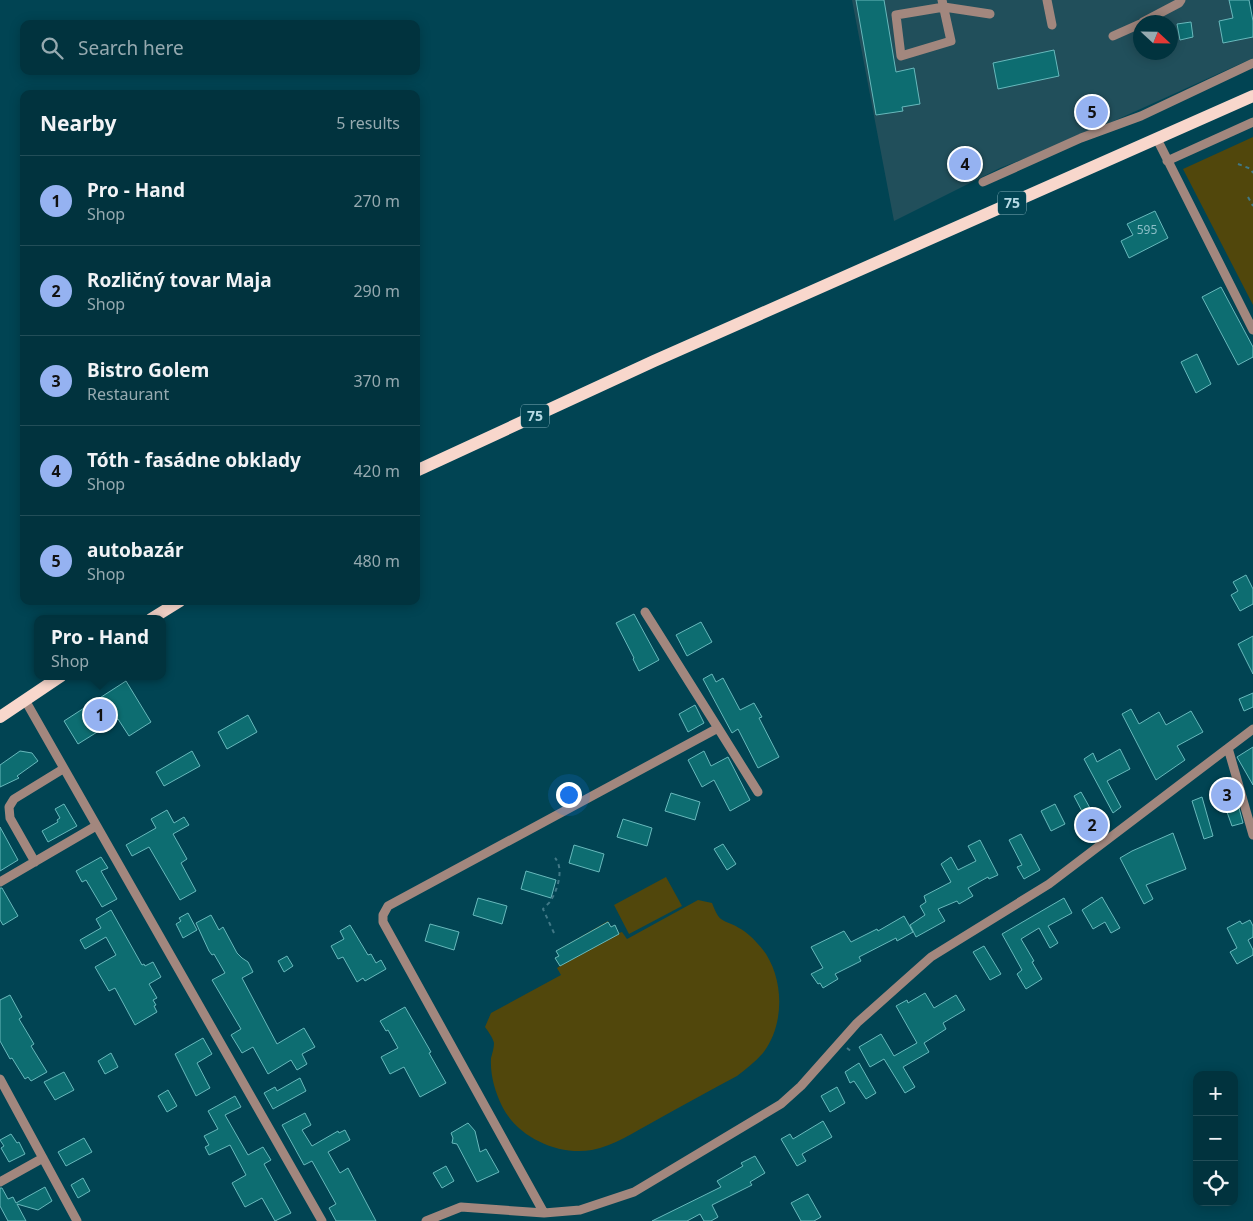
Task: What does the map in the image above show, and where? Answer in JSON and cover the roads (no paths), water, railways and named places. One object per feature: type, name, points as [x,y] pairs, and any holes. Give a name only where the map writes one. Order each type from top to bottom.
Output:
[{"type":"main road","name":"75","points":[[420,470],[663,357],[1253,96]]},
{"type":"main road","points":[[157,615],[174,605]]},
{"type":"main road","points":[[0,717],[55,680]]},
{"type":"street","points":[[1047,0],[1052,25]]},
{"type":"street","points":[[1157,15],[1181,0]]},
{"type":"street","points":[[943,4],[951,41],[901,56],[896,15],[943,4],[990,14]]},
{"type":"street","points":[[1113,36],[1133,27]]},
{"type":"street","points":[[983,182],[1081,138],[1141,116],[1253,64]]},
{"type":"street","points":[[1167,161],[1253,122]]},
{"type":"street","points":[[1157,139],[1253,330]]},
{"type":"street","points":[[646,612],[758,792]]},
{"type":"street","points":[[25,700],[322,1221]]},
{"type":"street","points":[[544,1213],[382,922],[383,915],[388,906],[718,728]]},
{"type":"street","points":[[426,1221],[461,1208],[544,1213],[580,1210],[634,1192],[781,1104],[801,1086],[857,1023],[931,957],[1049,884],[1253,729]]},
{"type":"street","points":[[1228,748],[1253,834]]},
{"type":"street","points":[[35,862],[10,818],[8,807],[14,799],[63,769]]},
{"type":"street","points":[[0,882],[96,826]]},
{"type":"street","points":[[0,1079],[77,1221]]},
{"type":"street","points":[[0,1182],[43,1158]]},
{"type":"place","name":"autobazár","points":[[1092,112]]},
{"type":"place","name":"Tóth - fasádne obklady","points":[[965,164]]},
{"type":"place","name":"Pro - Hand","points":[[100,715]]},
{"type":"place","name":"Bistro Golem","points":[[1227,795]]},
{"type":"place","name":"Rozličný tovar Maja","points":[[1092,825]]}]
